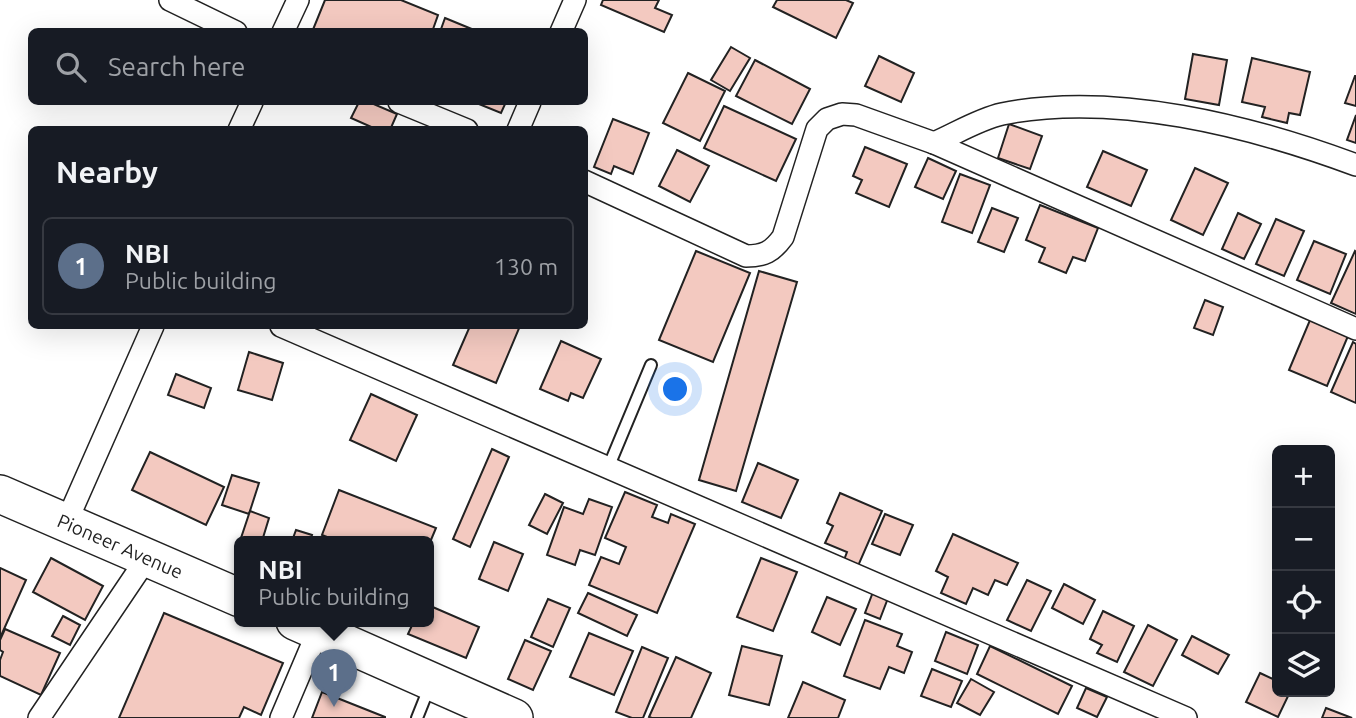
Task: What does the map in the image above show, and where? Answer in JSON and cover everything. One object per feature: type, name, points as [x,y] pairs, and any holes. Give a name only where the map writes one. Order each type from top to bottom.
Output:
[{"type":"highway","name":"Pioneer Avenue","points":[[0,494],[234,595]]},
{"type":"highway","points":[[308,627],[514,718]]},
{"type":"street","points":[[170,0],[228,28]]},
{"type":"street","points":[[285,28],[298,0]]},
{"type":"street","points":[[563,28],[575,0]]},
{"type":"street","points":[[242,126],[251,105]]},
{"type":"street","points":[[406,105],[457,126]]},
{"type":"street","points":[[520,126],[529,105]]},
{"type":"street","points":[[934,143],[1000,115],[1058,107],[1131,108],[1303,145],[1356,165]]},
{"type":"street","points":[[588,183],[746,256],[762,256],[775,249],[783,237],[817,129],[827,119],[842,114],[856,115],[934,143],[1356,329]]},
{"type":"street","points":[[66,523],[152,329]]},
{"type":"street","points":[[288,329],[1186,718]]},
{"type":"street","points":[[39,718],[147,558]]},
{"type":"street","points":[[281,718],[306,627]]},
{"type":"lane","points":[[608,468],[651,365]]},
{"type":"lane","points":[[417,718],[432,682]]},
{"type":"building","points":[[325,0],[401,0],[438,15],[433,28],[314,28]]},
{"type":"building","points":[[603,0],[659,0],[655,8],[672,15],[664,32],[601,5]]},
{"type":"building","points":[[777,0],[846,0],[853,3],[836,38],[773,7]]},
{"type":"building","points":[[445,18],[469,28],[441,28]]},
{"type":"building","points":[[731,47],[750,58],[730,91],[711,80]]},
{"type":"building","points":[[1193,54],[1227,60],[1219,105],[1185,99]]},
{"type":"building","points":[[879,56],[914,73],[901,102],[865,86]]},
{"type":"building","points":[[1252,58],[1310,72],[1300,115],[1289,113],[1287,123],[1262,117],[1265,107],[1242,102]]},
{"type":"building","points":[[755,60],[810,89],[792,124],[736,96]]},
{"type":"building","points":[[688,73],[725,91],[700,141],[663,123]]},
{"type":"building","points":[[1356,76],[1356,106],[1345,103]]},
{"type":"building","points":[[358,105],[376,105],[397,114],[392,126],[369,126],[351,118]]},
{"type":"building","points":[[481,105],[505,105],[501,113]]},
{"type":"building","points":[[724,106],[796,139],[776,181],[704,148]]},
{"type":"building","points":[[1356,115],[1356,143],[1347,140]]},
{"type":"building","points":[[613,119],[649,133],[633,174],[614,166],[611,174],[594,167]]},
{"type":"building","points":[[1009,124],[1042,136],[1030,169],[998,158]]},
{"type":"building","points":[[865,147],[907,164],[889,207],[856,193],[862,180],[853,176]]},
{"type":"building","points":[[677,150],[709,166],[690,202],[659,186]]},
{"type":"building","points":[[1103,151],[1147,170],[1131,206],[1087,187]]},
{"type":"building","points":[[928,158],[956,171],[943,199],[915,187]]},
{"type":"building","points":[[1195,168],[1228,183],[1203,235],[1171,220]]},
{"type":"building","points":[[960,174],[990,185],[972,233],[942,222]]},
{"type":"building","points":[[1040,205],[1098,228],[1085,261],[1073,257],[1066,273],[1039,262],[1045,248],[1026,240]]},
{"type":"building","points":[[992,208],[1018,218],[1004,252],[978,242]]},
{"type":"building","points":[[1238,213],[1261,224],[1244,259],[1222,249]]},
{"type":"building","points":[[1276,219],[1304,231],[1284,276],[1256,264]]},
{"type":"building","points":[[1314,241],[1346,254],[1330,294],[1297,280]]},
{"type":"building","points":[[696,251],[750,273],[713,362],[659,340]]},
{"type":"building","points":[[1356,252],[1356,314],[1331,303]]},
{"type":"building","points":[[759,271],[797,282],[736,491],[699,480]]},
{"type":"building","points":[[1205,300],[1223,307],[1213,335],[1194,328]]},
{"type":"building","points":[[1310,320],[1348,336],[1327,386],[1289,370]]},
{"type":"building","points":[[469,329],[519,329],[496,383],[453,365]]},
{"type":"building","points":[[561,341],[601,359],[583,398],[571,393],[568,401],[540,389]]},
{"type":"building","points":[[1353,342],[1356,344],[1356,403],[1331,392]]},
{"type":"building","points":[[249,352],[283,363],[272,400],[238,390]]},
{"type":"building","points":[[176,374],[211,388],[204,408],[168,395]]},
{"type":"building","points":[[371,394],[417,415],[396,461],[350,440]]},
{"type":"building","points":[[492,449],[509,457],[470,547],[453,539]]},
{"type":"building","points":[[150,452],[224,487],[206,525],[132,490]]},
{"type":"building","points":[[758,463],[798,480],[781,518],[742,502]]},
{"type":"building","points":[[232,475],[259,483],[249,514],[222,505]]},
{"type":"building","points":[[339,490],[436,528],[433,536],[322,535]]},
{"type":"building","points":[[625,492],[657,505],[652,517],[668,523],[671,514],[695,524],[657,613],[589,585],[601,557],[619,564],[626,547],[605,538]]},
{"type":"building","points":[[840,493],[882,511],[858,566],[844,560],[847,552],[825,543],[833,526],[827,523]]},
{"type":"building","points":[[545,494],[563,503],[547,534],[529,525]]},
{"type":"building","points":[[589,499],[612,507],[595,555],[580,550],[575,565],[547,555],[564,507],[583,514]]},
{"type":"building","points":[[250,511],[269,518],[264,536],[242,536]]},
{"type":"building","points":[[885,514],[913,525],[900,555],[872,544]]},
{"type":"building","points":[[296,530],[312,535],[312,536],[294,536]]},
{"type":"building","points":[[953,534],[1018,563],[1007,585],[995,580],[988,595],[973,588],[966,604],[941,593],[948,577],[936,571]]},
{"type":"building","points":[[494,542],[523,554],[508,591],[479,579]]},
{"type":"building","points":[[51,558],[103,586],[85,620],[33,592]]},
{"type":"building","points":[[761,558],[797,572],[773,631],[737,617]]},
{"type":"building","points":[[0,568],[26,580],[0,638]]},
{"type":"building","points":[[1027,580],[1051,591],[1031,631],[1007,620]]},
{"type":"building","points":[[1064,584],[1095,600],[1083,624],[1052,608]]},
{"type":"building","points":[[873,592],[888,598],[880,619],[865,613]]},
{"type":"building","points":[[588,593],[637,615],[627,636],[578,613]]},
{"type":"building","points":[[827,597],[856,609],[840,645],[812,632]]},
{"type":"building","points":[[548,599],[570,608],[553,647],[531,637]]},
{"type":"building","points":[[434,608],[479,627],[466,658],[408,634],[411,627],[434,627]]},
{"type":"building","points":[[1103,611],[1134,626],[1117,662],[1097,653],[1102,645],[1090,639]]},
{"type":"building","points":[[164,613],[283,663],[261,715],[244,707],[239,718],[119,718]]},
{"type":"building","points":[[63,616],[80,625],[70,645],[52,636]]},
{"type":"building","points":[[865,620],[902,634],[897,646],[912,652],[904,673],[889,667],[880,689],[844,676]]},
{"type":"building","points":[[1148,625],[1177,640],[1153,686],[1124,672]]},
{"type":"building","points":[[5,629],[60,653],[41,695],[0,676],[3,652],[0,650],[0,640]]},
{"type":"building","points":[[946,632],[978,645],[967,674],[935,661]]},
{"type":"building","points":[[589,633],[633,651],[614,695],[570,677]]},
{"type":"building","points":[[1192,636],[1229,655],[1218,674],[1182,655]]},
{"type":"building","points":[[525,640],[551,651],[533,690],[508,679]]},
{"type":"building","points":[[742,646],[782,656],[769,705],[729,695]]},
{"type":"building","points":[[990,646],[1072,686],[1058,714],[977,674]]},
{"type":"building","points":[[642,647],[668,658],[643,718],[632,718],[616,712]]},
{"type":"building","points":[[676,657],[711,673],[691,718],[649,717]]},
{"type":"building","points":[[932,669],[962,681],[951,707],[921,696]]},
{"type":"building","points":[[1260,673],[1272,679],[1272,697],[1288,697],[1278,717],[1246,702]]},
{"type":"building","points":[[971,679],[994,692],[980,715],[957,703]]},
{"type":"building","points":[[803,682],[845,700],[838,718],[788,718]]},
{"type":"building","points":[[1086,688],[1107,697],[1097,717],[1077,708]]},
{"type":"building","points":[[322,692],[385,717],[385,718],[312,718]]},
{"type":"building","points":[[1326,708],[1352,718],[1322,718]]},
{"type":"place","name":"NBI","points":[[334,707]]}]
